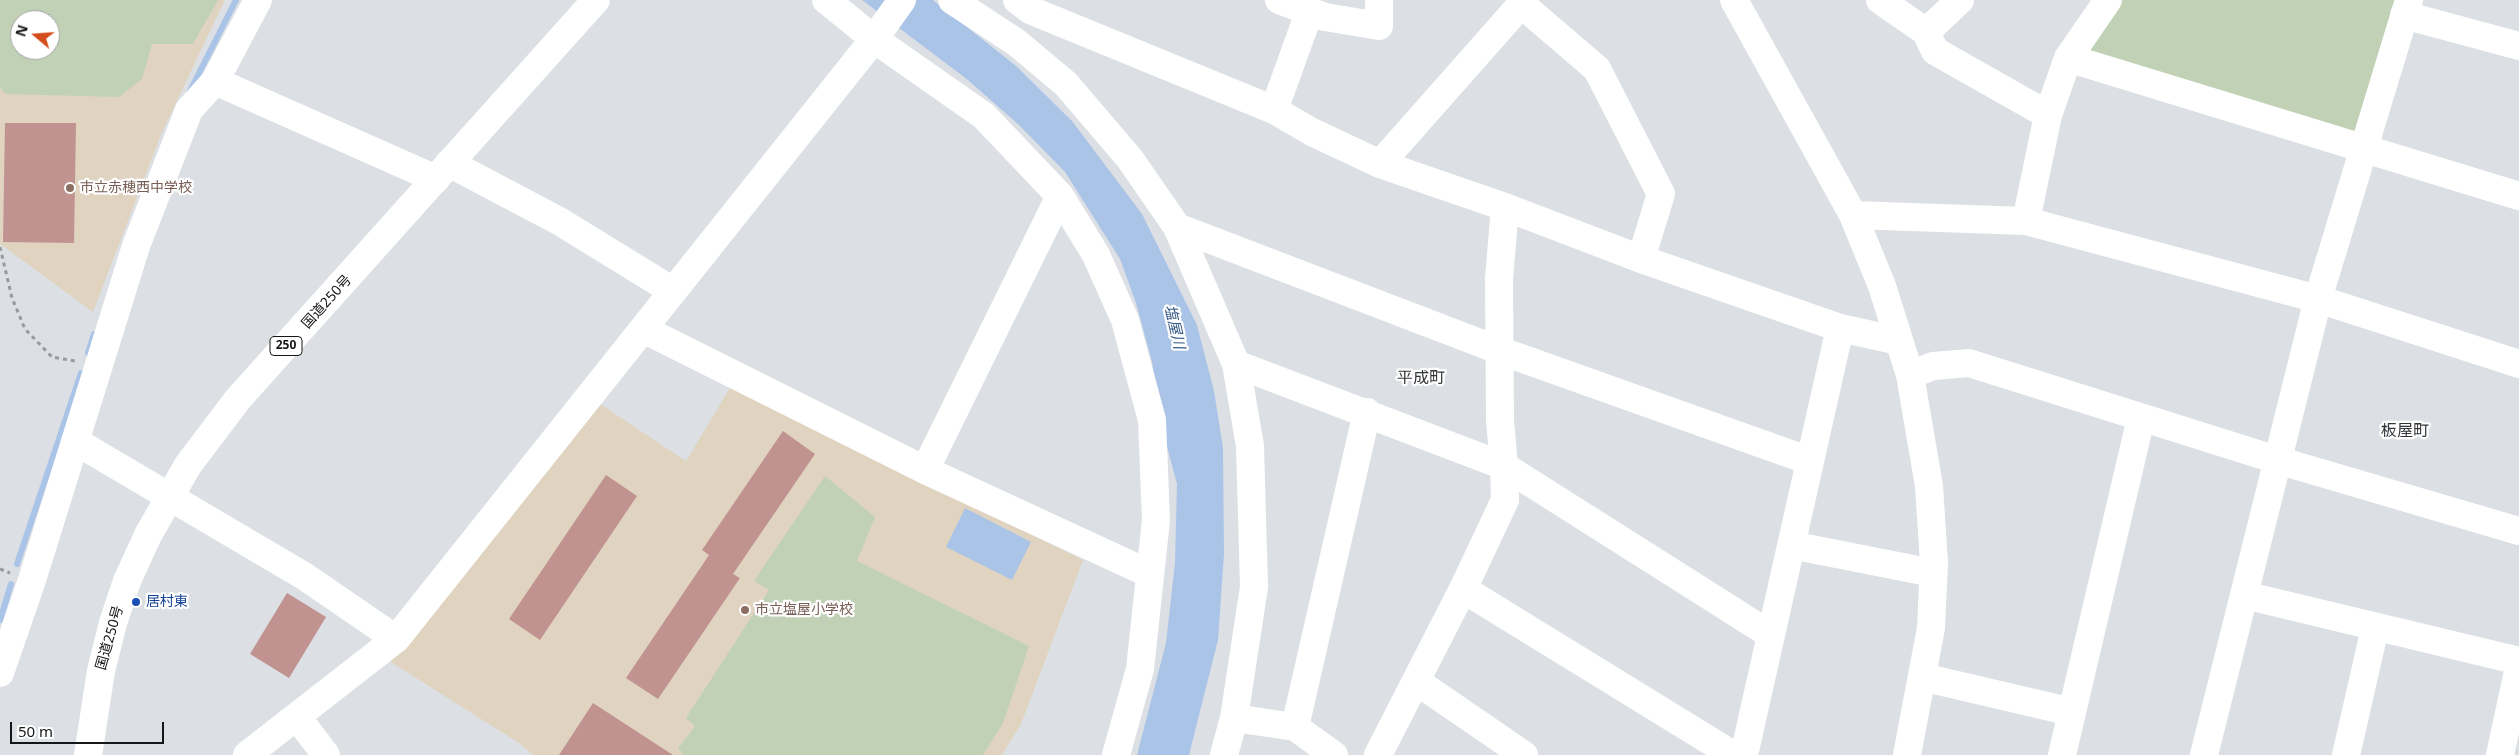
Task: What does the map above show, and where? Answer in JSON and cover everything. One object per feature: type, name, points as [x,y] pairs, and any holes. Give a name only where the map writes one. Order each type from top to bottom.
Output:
[{"type":"main road","points":[[0,673],[100,366],[136,246],[189,110],[215,81],[258,0]]},
{"type":"main road","name":"国道250号","points":[[88,755],[95,703],[113,623],[128,581],[148,535],[188,465],[238,399],[596,0]]},
{"type":"main road","points":[[826,0],[874,39],[984,116],[1060,196],[1096,254],[1125,320],[1152,420],[1156,520],[1140,669],[1116,755]]},
{"type":"main road","points":[[247,755],[396,639],[874,39],[902,0]]},
{"type":"main road","points":[[952,0],[1017,43],[1066,84],[1130,159],[1177,227],[1236,364],[1250,446],[1254,587],[1234,718],[1224,755]]},
{"type":"main road","points":[[1017,0],[1030,10],[1274,110],[1312,132],[1380,164],[1505,207],[1641,259],[1840,328],[1899,340]]},
{"type":"main road","points":[[1279,0],[1325,17],[1379,26],[1379,0]]},
{"type":"main road","points":[[1734,0],[1853,215],[1882,286],[1910,374],[1929,486],[1933,573],[1931,628],[1907,755]]},
{"type":"main road","points":[[1880,0],[1926,32],[1935,51],[2048,115]]},
{"type":"main road","points":[[1926,32],[1960,0]]},
{"type":"main road","points":[[2026,220],[2048,115],[2068,58],[2108,0]]},
{"type":"main road","points":[[1380,164],[1523,2],[1597,69],[1661,194],[1641,259]]},
{"type":"main road","points":[[2204,755],[2318,299],[2407,7],[2519,46]]},
{"type":"main road","points":[[1274,110],[1310,10]]},
{"type":"main road","points":[[2068,58],[2519,196]]},
{"type":"main road","points":[[215,81],[442,171],[559,221],[673,291]]},
{"type":"main road","points":[[925,470],[1060,196]]},
{"type":"main road","points":[[1378,755],[1463,589],[1505,500],[1500,420],[1499,279],[1505,207]]},
{"type":"main road","points":[[1853,215],[2026,220],[2318,299],[2519,364]]},
{"type":"main road","points":[[1177,227],[1500,351],[1810,460]]},
{"type":"main road","points":[[643,328],[925,470],[1150,574]]},
{"type":"main road","points":[[1744,755],[1840,328]]},
{"type":"main road","points":[[1910,374],[1933,366],[1969,363],[2277,460],[2519,531]]},
{"type":"main road","points":[[1236,364],[1367,412],[1504,466],[1771,635]]},
{"type":"main road","points":[[1295,727],[1367,412]]},
{"type":"main road","points":[[2062,755],[2141,418]]},
{"type":"main road","points":[[76,441],[304,576],[396,639]]},
{"type":"main road","points":[[1791,546],[1933,573]]},
{"type":"main road","points":[[1463,589],[1733,755]]},
{"type":"main road","points":[[2244,595],[2375,628],[2519,660]]},
{"type":"main road","points":[[2346,755],[2375,628]]},
{"type":"main road","points":[[2500,755],[2519,667]]},
{"type":"main road","points":[[1922,677],[2072,712]]},
{"type":"main road","points":[[1416,681],[1524,755]]},
{"type":"main road","points":[[297,717],[326,755]]},
{"type":"main road","points":[[1234,718],[1295,727],[1334,755]]},
{"type":"path","points":[[0,247],[12,298],[24,329],[52,358],[100,366]]},
{"type":"shaded area","name":"市立赤穂西中学校","points":[[0,0],[225,0],[162,132],[93,312],[0,244]]},
{"type":"shaded area","name":"市立塩屋小学校","points":[[731,386],[1083,560],[1021,724],[1002,755],[533,755],[519,743],[386,659],[596,401],[686,461]]},
{"type":"green space","points":[[0,0],[218,0],[193,44],[152,44],[142,79],[119,97],[5,94],[0,87]]},
{"type":"green space","points":[[2116,0],[2400,0],[2363,125],[2350,133],[2090,54],[2086,43]]},
{"type":"green space","points":[[825,476],[875,517],[857,561],[1029,646],[1003,723],[983,755],[684,755],[678,749],[695,726],[686,718],[769,590],[754,581]]},
{"type":"water","name":"塩屋川","points":[[862,0],[933,0],[1016,66],[1072,121],[1142,214],[1197,325],[1214,391],[1223,448],[1224,554],[1218,640],[1189,755],[1137,755],[1166,643],[1175,563],[1177,484],[1162,428],[1152,362],[1136,303],[1120,259],[1065,172],[1020,126],[968,80]]},
{"type":"water","points":[[965,508],[1031,542],[1012,580],[946,547]]},
{"type":"building","points":[[5,123],[76,123],[74,243],[3,242]]},
{"type":"building","points":[[783,431],[815,454],[733,574],[740,578],[658,699],[626,678],[709,555],[702,550]]},
{"type":"building","points":[[606,475],[637,496],[540,640],[509,619]]},
{"type":"building","points":[[287,593],[326,617],[289,678],[250,654]]},
{"type":"building","points":[[593,703],[673,755],[559,755]]},
{"type":"waterway","points":[[189,93],[236,0]]},
{"type":"waterway","points":[[88,353],[94,334]]},
{"type":"waterway","points":[[17,564],[81,373]]},
{"type":"waterway","points":[[0,620],[11,584]]},
{"type":"place","name":"市立赤穂西中学校","points":[[70,188]]},
{"type":"place","name":"居村東","points":[[136,602]]},
{"type":"place","name":"市立塩屋小学校","points":[[745,610]]},
{"type":"district","name":"平成町","points":[[1421,378]]},
{"type":"district","name":"板屋町","points":[[2405,431]]}]
